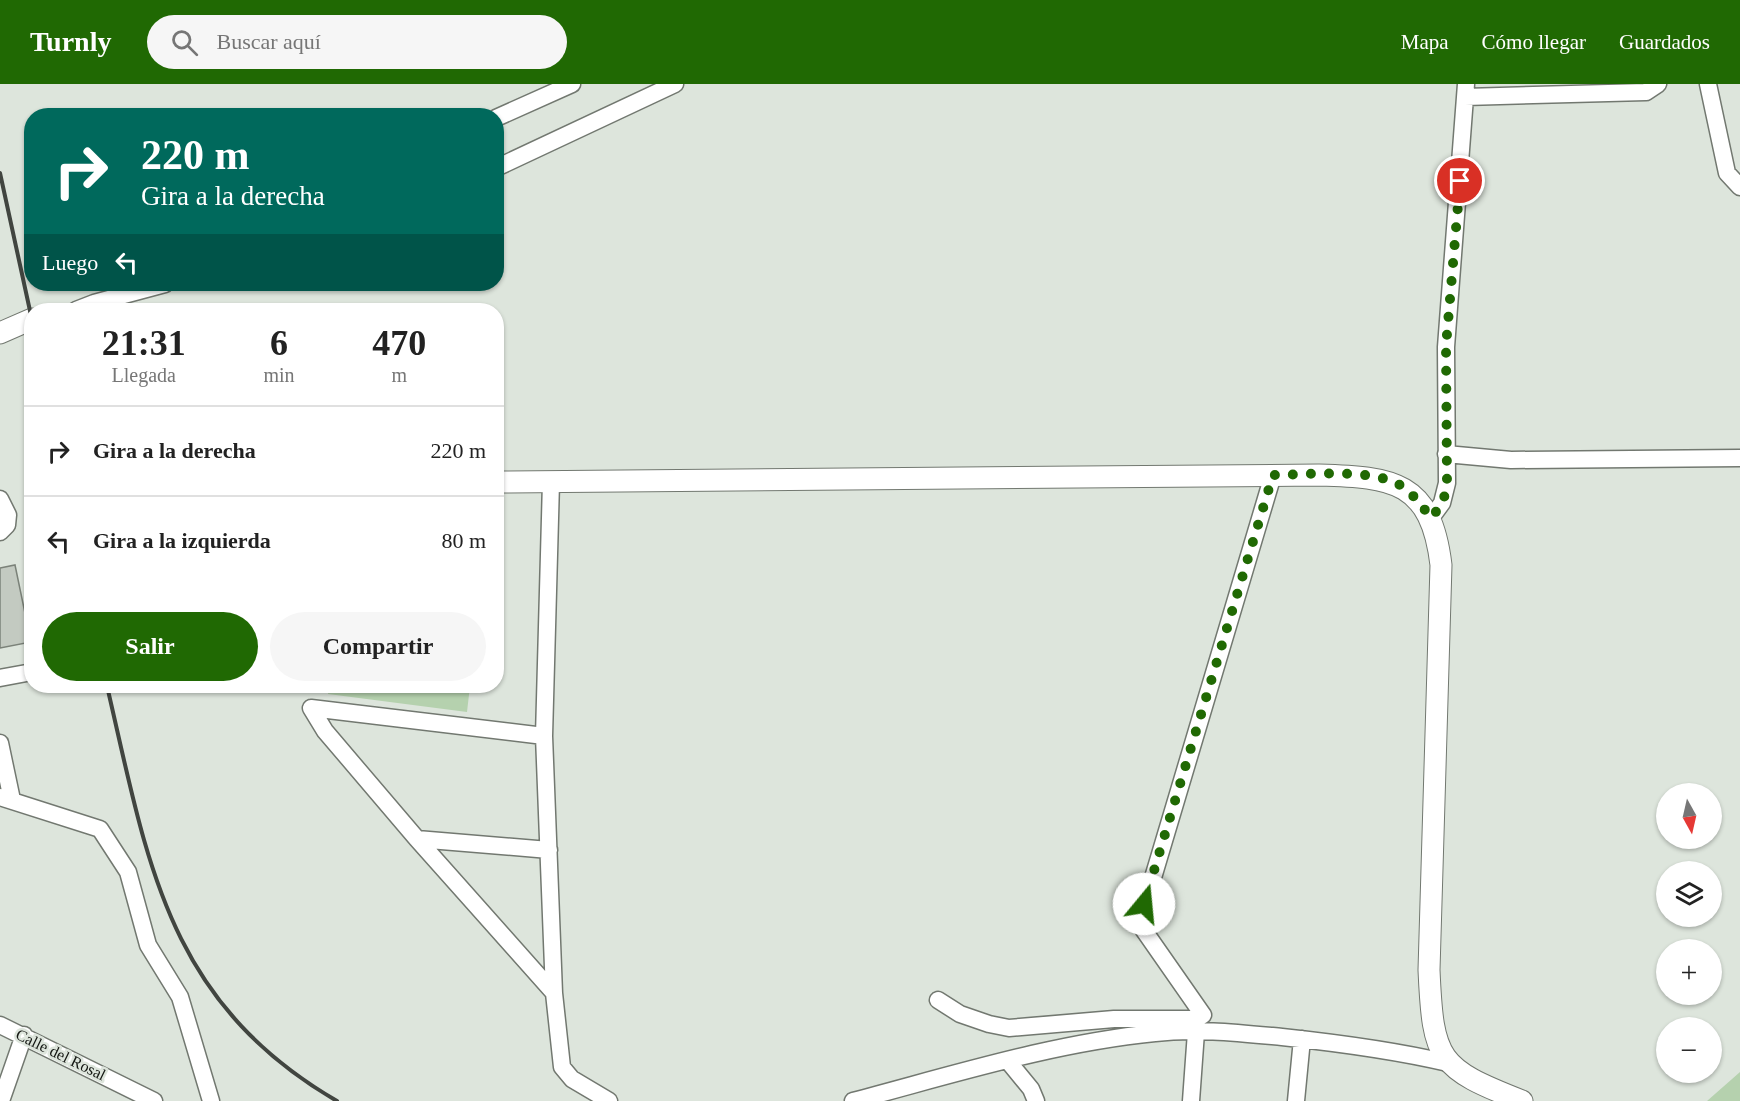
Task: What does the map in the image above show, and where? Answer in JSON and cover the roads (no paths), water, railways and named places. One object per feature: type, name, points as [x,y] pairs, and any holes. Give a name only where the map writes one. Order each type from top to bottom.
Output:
[{"type":"main road","points":[[0,330],[24,321]]},
{"type":"main road","points":[[504,482],[1273,475],[1361,476],[1382,479],[1401,486],[1418,500],[1431,518],[1438,539],[1441,565],[1430,980],[1431,1021],[1437,1043],[1448,1063],[1467,1078],[1519,1100]]},
{"type":"street","points":[[504,114],[572,84]]},
{"type":"street","points":[[504,164],[675,84]]},
{"type":"street","points":[[1431,518],[1443,503],[1447,483],[1446,346],[1466,90],[1646,92],[1658,84]]},
{"type":"street","points":[[1708,84],[1727,173],[1740,187]]},
{"type":"street","points":[[94,303],[139,291]]},
{"type":"street","points":[[1446,454],[1510,460],[1740,458]]},
{"type":"street","points":[[938,1000],[960,1014],[1009,1028],[1114,1019],[1190,1020],[1203,1015],[1143,929],[1141,918],[1273,475]]},
{"type":"street","points":[[551,482],[544,736],[554,993],[562,1066],[572,1079],[609,1101]]},
{"type":"street","points":[[0,499],[8,515],[7,525],[0,532]]},
{"type":"street","points":[[0,678],[24,674]]},
{"type":"street","points":[[544,736],[311,708],[325,730],[417,839],[554,993]]},
{"type":"street","points":[[0,743],[6,799],[100,829],[128,873],[148,945],[180,997],[211,1101]]},
{"type":"street","points":[[417,839],[549,850]]},
{"type":"street","name":"Calle del Rosal","points":[[0,1025],[154,1101]]},
{"type":"street","points":[[853,1101],[1008,1061],[1101,1040],[1157,1032],[1233,1032],[1341,1043],[1448,1063]]},
{"type":"street","points":[[1191,1101],[1196,1032]]},
{"type":"street","points":[[1,1101],[24,1035]]},
{"type":"street","points":[[1296,1101],[1302,1039]]},
{"type":"street","points":[[1008,1061],[1031,1089],[1036,1101]]},
{"type":"railway","points":[[0,173],[24,283]]},
{"type":"railway","points":[[26,291],[28,303]]},
{"type":"railway","points":[[109,693],[136,811],[153,868],[173,922],[200,972],[235,1019],[280,1062],[337,1101]]}]
